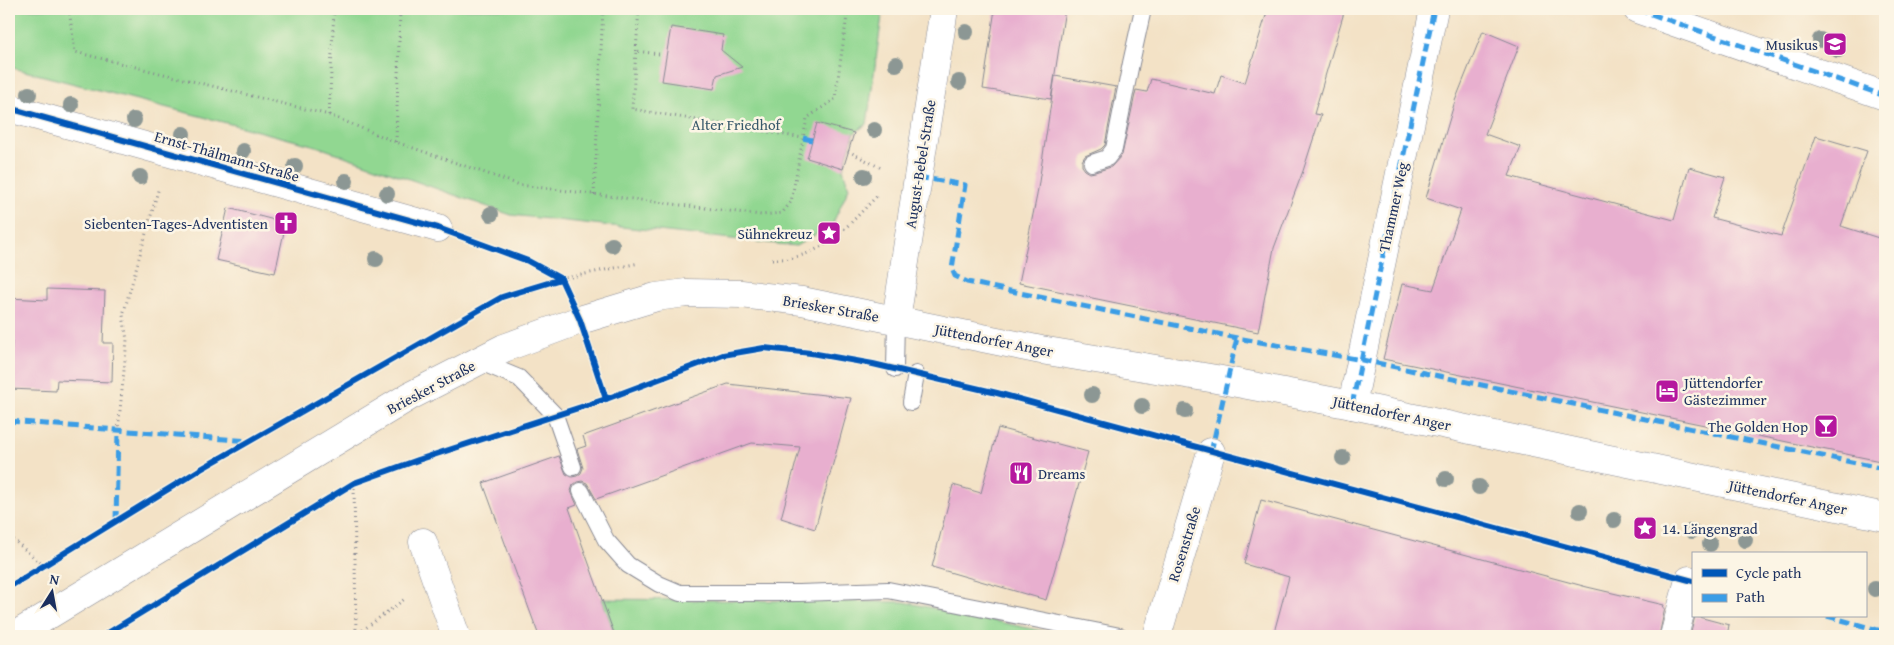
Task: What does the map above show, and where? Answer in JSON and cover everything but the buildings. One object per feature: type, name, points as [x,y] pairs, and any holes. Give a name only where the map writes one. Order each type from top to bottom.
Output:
[{"type":"main road","name":"August-Bebel-Straße","points":[[896,320],[944,9]]},
{"type":"main road","name":"Thammer Weg","points":[[1352,405],[1434,9]]},
{"type":"main road","points":[[1638,9],[1885,96]]},
{"type":"main road","name":"Ernst-Thälmann-Straße","points":[[9,108],[438,228]]},
{"type":"main road","name":"Briesker Straße","points":[[14,636],[410,396],[504,348],[580,320],[656,296],[686,293],[741,294],[802,301],[896,320]]},
{"type":"main road","name":"Jüttendorfer Anger","points":[[896,320],[1042,350],[1216,379],[1352,405],[1885,518]]},
{"type":"main road","name":"Rosenstraße","points":[[1157,636],[1211,452]]},
{"type":"main road","points":[[422,542],[456,636]]},
{"type":"main road","points":[[1674,636],[1689,580]]},
{"type":"lane","points":[[1092,163],[1106,158],[1114,149],[1131,62],[1144,9]]},
{"type":"lane","points":[[895,369],[896,320]]},
{"type":"lane","points":[[478,361],[518,378],[555,415],[572,467]]},
{"type":"lane","points":[[911,402],[916,374]]},
{"type":"lane","points":[[581,491],[606,540],[628,565],[659,584],[680,593],[799,593],[888,590],[1120,636]]},
{"type":"path","points":[[69,9],[75,52],[328,115],[396,142],[520,185],[761,215],[782,213],[791,202],[807,118],[835,99],[848,9]]},
{"type":"path","points":[[328,115],[334,9]]},
{"type":"path","points":[[396,142],[400,9]]},
{"type":"path","points":[[594,195],[602,9]]},
{"type":"path","points":[[639,9],[632,109],[803,138]]},
{"type":"path","points":[[636,50],[658,54]]},
{"type":"path","points":[[9,53],[12,68],[10,76]]},
{"type":"path","points":[[118,431],[127,340],[123,315],[169,153]]},
{"type":"path","points":[[763,259],[781,260],[801,257],[817,249],[832,240],[880,192]]},
{"type":"path","points":[[561,279],[641,262]]},
{"type":"path","points":[[354,484],[356,636]]},
{"type":"path","points":[[9,536],[44,566]]},
{"type":"path","points":[[356,636],[435,577]]},
{"type":"green space","name":"Alter Friedhof","points":[[9,9],[883,9],[867,124],[854,133],[843,169],[849,188],[832,225],[796,246],[511,215],[316,146],[9,67]]},
{"type":"green space","points":[[602,599],[904,602],[1066,636],[615,636]]},
{"type":"marked path","points":[[1352,405],[1434,9]]},
{"type":"marked path","points":[[1637,9],[1885,96]]},
{"type":"marked path","points":[[803,138],[812,140]]},
{"type":"marked path","points":[[918,177],[965,185],[952,269],[955,276],[967,282],[1237,338],[1362,360],[1885,469]]},
{"type":"marked path","points":[[1211,452],[1237,338]]},
{"type":"marked path","points":[[9,421],[248,441]]},
{"type":"marked path","points":[[116,521],[118,431]]},
{"type":"marked path","points":[[1834,618],[1885,632]]},
{"type":"cycle path","points":[[9,108],[438,228],[528,261],[561,279]]},
{"type":"cycle path","points":[[561,279],[580,320],[606,399]]},
{"type":"cycle path","points":[[9,587],[201,469],[502,297],[561,279]]},
{"type":"cycle path","points":[[103,636],[354,483],[418,460],[606,399],[723,355],[764,348],[811,353],[873,364],[997,393],[1692,581]]},
{"type":"place","name":"Musikus","points":[[1835,44]]},
{"type":"place","name":"Siebenten-Tages-Adventisten","points":[[286,223]]},
{"type":"place","name":"Sühnekreuz","points":[[829,233]]},
{"type":"place","name":"Jüttendorfer Gästezimmer","points":[[1667,391]]},
{"type":"place","name":"The Golden Hop","points":[[1826,426]]},
{"type":"place","name":"Dreams","points":[[1021,473]]},
{"type":"place","name":"14. Längengrad","points":[[1645,528]]}]
